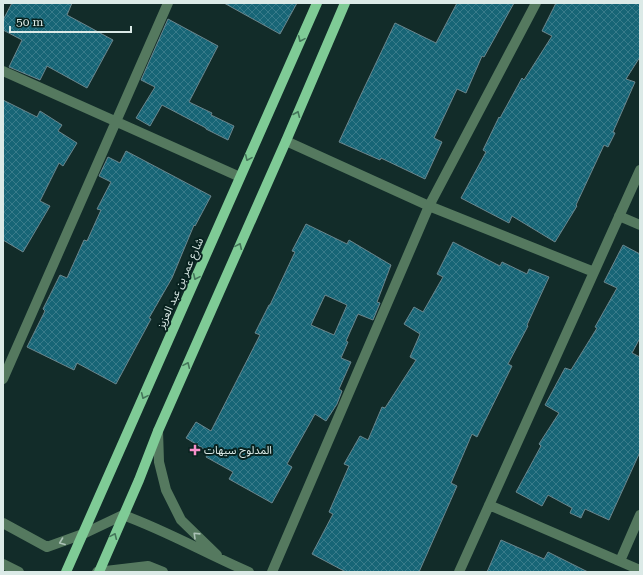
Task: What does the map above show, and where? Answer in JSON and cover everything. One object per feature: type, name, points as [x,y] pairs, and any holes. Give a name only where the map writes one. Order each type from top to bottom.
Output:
[{"type":"main road","name":"شارع عمر بن عبد العزيز","points":[[66,572],[317,3]]},
{"type":"main road","points":[[98,572],[124,516],[158,431],[345,3]]},
{"type":"street","points":[[3,379],[168,3]]},
{"type":"street","points":[[272,572],[429,206],[536,3]]},
{"type":"street","points":[[3,71],[240,177]]},
{"type":"street","points":[[286,141],[429,206],[594,272]]},
{"type":"street","points":[[459,572],[640,170]]},
{"type":"street","points":[[619,216],[640,225]]},
{"type":"street","points":[[158,431],[159,462],[166,490],[181,520],[224,562]]},
{"type":"street","points":[[489,504],[640,570]]},
{"type":"street","points":[[620,562],[640,515]]},
{"type":"street","points":[[3,523],[47,547],[83,534],[124,516],[148,524],[224,562],[249,572]]},
{"type":"street","points":[[3,564],[19,572]]},
{"type":"street","points":[[98,572],[148,566],[163,572]]},
{"type":"building","points":[[12,3],[72,3],[67,15],[113,40],[87,88],[47,66],[40,80],[9,67],[22,40],[3,30],[3,20]]},
{"type":"building","points":[[224,3],[297,3],[280,34]]},
{"type":"building","points":[[457,3],[514,3],[484,57],[482,56],[466,93],[457,89],[434,138],[442,142],[425,179],[381,158],[380,160],[339,142],[395,23],[436,43]]},
{"type":"building","points":[[556,3],[640,3],[640,57],[626,79],[635,82],[613,132],[615,133],[608,147],[604,145],[576,205],[577,206],[555,242],[512,216],[509,223],[461,198],[486,152],[483,150],[499,117],[500,118],[522,78],[524,80],[552,36],[542,31]]},
{"type":"building","points":[[168,19],[218,46],[189,102],[234,126],[228,140],[162,105],[150,126],[136,118],[155,87],[141,80]]},
{"type":"building","points":[[3,100],[37,117],[40,111],[62,125],[58,131],[77,143],[63,166],[59,163],[40,201],[50,206],[23,252],[3,240]]},
{"type":"building","points":[[126,151],[211,196],[195,226],[194,225],[172,278],[149,318],[151,319],[116,384],[77,363],[74,370],[27,347],[45,311],[43,309],[60,275],[67,278],[84,240],[87,241],[101,210],[97,209],[111,182],[99,176],[108,157],[120,163]]},
{"type":"building","points":[[306,224],[347,244],[349,240],[391,265],[377,302],[380,303],[373,320],[358,314],[346,341],[348,342],[341,358],[351,362],[339,389],[342,391],[337,404],[326,421],[315,414],[287,464],[292,467],[272,503],[229,479],[233,472],[206,457],[209,452],[186,438],[196,422],[211,431],[260,335],[255,333],[295,252],[292,251]],"holes":[[[325,295],[347,305],[334,335],[311,325]]]},
{"type":"building","points":[[453,242],[500,266],[502,262],[527,274],[529,269],[549,277],[527,325],[528,326],[508,364],[512,366],[477,437],[472,434],[451,483],[457,486],[419,572],[346,572],[312,554],[333,514],[329,512],[349,466],[344,464],[360,436],[368,440],[382,407],[385,408],[416,360],[410,357],[420,334],[404,324],[414,307],[423,312],[443,277],[437,274]]},
{"type":"building","points":[[623,245],[640,254],[640,338],[632,353],[640,357],[640,452],[609,520],[585,509],[581,518],[570,513],[572,508],[548,495],[542,506],[516,492],[541,446],[539,444],[559,413],[545,405],[565,368],[571,370],[597,328],[595,327],[617,288],[604,282]]},
{"type":"building","points":[[501,540],[544,559],[548,552],[588,572],[487,572]]},
{"type":"place","name":"المدلوح سيهات","points":[[195,450]]}]
